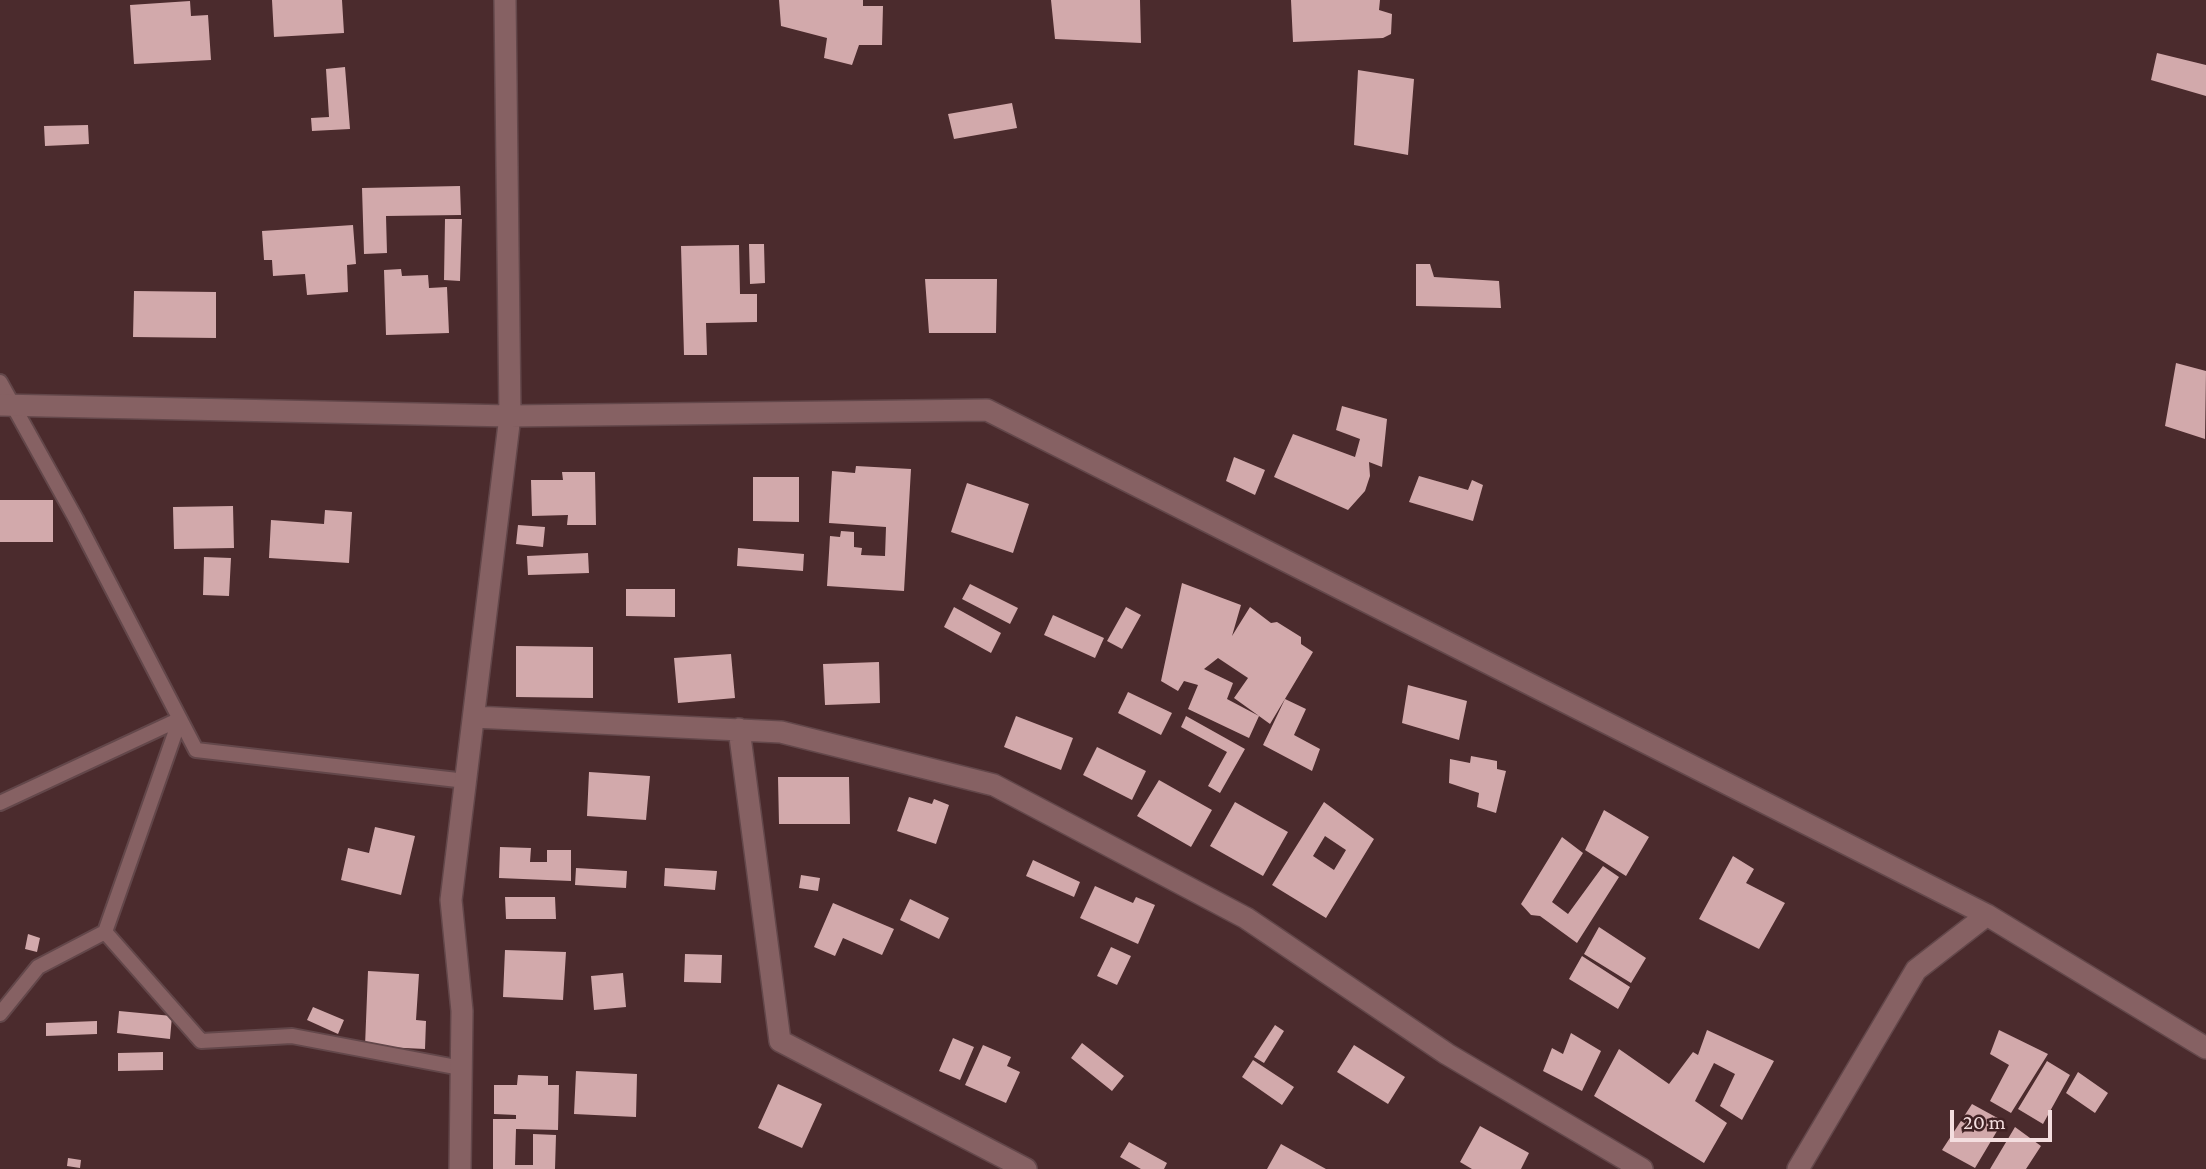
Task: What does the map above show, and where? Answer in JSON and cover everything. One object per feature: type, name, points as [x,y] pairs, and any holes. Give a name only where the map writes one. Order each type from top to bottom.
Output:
[{"type":"street","points":[[460,1169],[462,1011],[451,900],[510,416],[505,0]]},
{"type":"street","points":[[6,405],[510,416],[987,410],[1987,915],[2206,1048]]},
{"type":"street","points":[[474,717],[781,732],[994,785],[1246,918],[1447,1054],[1642,1169]]},
{"type":"street","points":[[739,729],[780,1041],[1026,1169]]},
{"type":"street","points":[[1798,1169],[1916,970],[1987,915]]},
{"type":"lane","points":[[0,382],[6,405],[76,519],[195,750],[466,780]]},
{"type":"lane","points":[[0,803],[180,719]]},
{"type":"lane","points":[[0,1014],[38,967],[105,932],[180,719]]},
{"type":"lane","points":[[105,932],[201,1041],[292,1036],[461,1068]]},
{"type":"building","points":[[272,0],[342,0],[344,33],[274,37]]},
{"type":"building","points":[[779,0],[863,0],[863,6],[883,6],[882,45],[859,45],[852,65],[824,58],[827,38],[781,26]]},
{"type":"building","points":[[1051,0],[1140,0],[1141,43],[1055,39]]},
{"type":"building","points":[[1291,0],[1380,0],[1379,10],[1392,14],[1391,34],[1383,38],[1293,42]]},
{"type":"building","points":[[190,1],[191,16],[208,15],[211,60],[134,64],[130,5]]},
{"type":"building","points":[[2157,53],[2206,65],[2206,96],[2151,80]]},
{"type":"building","points":[[345,67],[350,129],[312,131],[311,118],[329,117],[326,69]]},
{"type":"building","points":[[1358,70],[1414,79],[1408,155],[1354,145]]},
{"type":"building","points":[[1012,103],[1017,128],[954,139],[948,114]]},
{"type":"building","points":[[88,125],[89,144],[45,146],[44,126]]},
{"type":"building","points":[[460,186],[461,215],[386,216],[387,253],[364,254],[362,188]]},
{"type":"building","points":[[445,219],[462,219],[460,281],[444,280]]},
{"type":"building","points":[[353,225],[356,264],[347,265],[348,292],[307,295],[305,274],[273,276],[272,260],[264,260],[262,231]]},
{"type":"building","points":[[749,244],[764,244],[765,283],[750,284]]},
{"type":"building","points":[[739,245],[740,294],[757,294],[757,322],[706,323],[707,355],[684,355],[681,246]]},
{"type":"building","points":[[1416,264],[1430,264],[1434,277],[1499,281],[1501,308],[1416,306]]},
{"type":"building","points":[[401,269],[402,276],[428,275],[429,288],[447,287],[449,333],[386,335],[384,270]]},
{"type":"building","points":[[925,279],[997,279],[996,333],[929,333]]},
{"type":"building","points":[[134,291],[216,292],[216,338],[133,337]]},
{"type":"building","points":[[2176,363],[2206,371],[2205,439],[2165,426]]},
{"type":"building","points":[[1342,406],[1387,419],[1382,467],[1369,462],[1370,476],[1365,491],[1348,510],[1274,477],[1293,434],[1355,457],[1360,439],[1336,430]]},
{"type":"building","points":[[1234,457],[1265,470],[1255,495],[1226,481]]},
{"type":"building","points":[[856,466],[911,469],[904,591],[827,586],[830,536],[840,537],[841,531],[854,532],[854,547],[862,548],[861,555],[885,556],[886,527],[829,523],[832,471],[855,473]]},
{"type":"building","points":[[562,472],[595,472],[596,525],[567,525],[568,515],[532,516],[531,480],[563,480]]},
{"type":"building","points":[[1419,476],[1468,490],[1472,480],[1483,485],[1473,521],[1409,502]]},
{"type":"building","points":[[753,477],[799,477],[799,522],[753,521]]},
{"type":"building","points":[[967,483],[1029,504],[1013,553],[951,532]]},
{"type":"building","points":[[0,500],[53,500],[53,542],[0,542]]},
{"type":"building","points":[[233,506],[234,548],[174,549],[173,507]]},
{"type":"building","points":[[325,510],[352,512],[349,563],[269,558],[271,520],[324,524]]},
{"type":"building","points":[[518,525],[545,527],[543,547],[516,544]]},
{"type":"building","points":[[738,548],[804,554],[803,571],[737,566]]},
{"type":"building","points":[[588,553],[589,573],[528,575],[527,556]]},
{"type":"building","points":[[204,557],[231,558],[229,596],[203,595]]},
{"type":"building","points":[[1182,583],[1241,605],[1232,636],[1250,607],[1271,623],[1277,622],[1301,637],[1301,644],[1313,652],[1270,724],[1259,716],[1249,738],[1188,709],[1198,685],[1184,681],[1178,691],[1161,681]],"holes":[[[1218,658],[1248,678],[1234,698],[1259,716],[1227,699],[1233,683],[1204,669]]]},
{"type":"building","points":[[970,584],[1018,608],[1010,624],[962,599]]},
{"type":"building","points":[[626,589],[675,589],[675,617],[626,616]]},
{"type":"building","points":[[954,607],[1001,633],[991,653],[944,627]]},
{"type":"building","points":[[1126,607],[1141,615],[1122,649],[1107,641]]},
{"type":"building","points":[[1053,615],[1104,638],[1095,658],[1044,635]]},
{"type":"building","points":[[516,646],[593,647],[593,698],[516,697]]},
{"type":"building","points":[[731,654],[735,698],[678,703],[674,658]]},
{"type":"building","points":[[879,662],[880,703],[825,705],[823,664]]},
{"type":"building","points":[[1408,685],[1467,701],[1459,740],[1402,723]]},
{"type":"building","points":[[1128,692],[1172,713],[1161,735],[1118,713]]},
{"type":"building","points":[[1285,699],[1306,709],[1294,735],[1320,749],[1312,771],[1263,745]]},
{"type":"building","points":[[1016,716],[1073,738],[1061,770],[1004,747]]},
{"type":"building","points":[[1186,716],[1245,749],[1220,793],[1208,786],[1227,752],[1181,727]]},
{"type":"building","points":[[1097,747],[1146,771],[1132,800],[1083,775]]},
{"type":"building","points":[[1471,756],[1497,761],[1497,769],[1506,771],[1496,813],[1477,807],[1479,793],[1449,783],[1450,759],[1470,763]]},
{"type":"building","points":[[589,772],[650,776],[646,820],[587,816]]},
{"type":"building","points":[[778,777],[849,777],[850,824],[779,824]]},
{"type":"building","points":[[1159,780],[1212,810],[1191,847],[1137,816]]},
{"type":"building","points":[[909,797],[932,804],[934,799],[949,805],[936,844],[897,831]]},
{"type":"building","points":[[1235,802],[1288,832],[1263,876],[1210,846]]},
{"type":"building","points":[[1324,802],[1374,839],[1326,918],[1272,885]],"holes":[[[1325,836],[1346,850],[1334,870],[1313,856]]]},
{"type":"building","points":[[1604,810],[1649,837],[1626,876],[1585,850]]},
{"type":"building","points":[[375,827],[415,836],[401,895],[341,880],[348,848],[369,853]]},
{"type":"building","points":[[1562,837],[1583,853],[1552,902],[1568,914],[1603,866],[1619,877],[1577,943],[1540,916],[1531,915],[1521,904]]},
{"type":"building","points":[[500,847],[531,848],[530,862],[547,862],[547,850],[571,850],[571,881],[499,878]]},
{"type":"building","points":[[1733,856],[1754,869],[1746,883],[1785,903],[1759,949],[1699,919]]},
{"type":"building","points":[[1033,860],[1080,882],[1074,897],[1026,876]]},
{"type":"building","points":[[576,868],[627,871],[626,888],[575,885]]},
{"type":"building","points":[[665,868],[717,871],[715,890],[664,886]]},
{"type":"building","points":[[801,875],[820,878],[818,891],[799,888]]},
{"type":"building","points":[[1095,886],[1133,903],[1136,897],[1155,905],[1138,944],[1080,918]]},
{"type":"building","points":[[505,897],[555,897],[556,919],[506,919]]},
{"type":"building","points":[[910,899],[949,918],[939,939],[900,920]]},
{"type":"building","points":[[833,903],[894,929],[882,955],[843,938],[835,956],[814,947]]},
{"type":"building","points":[[1599,927],[1646,958],[1631,983],[1584,954]]},
{"type":"building","points":[[28,934],[40,938],[37,952],[25,949]]},
{"type":"building","points":[[1111,947],[1131,956],[1117,985],[1097,976]]},
{"type":"building","points":[[505,950],[566,952],[563,1000],[503,997]]},
{"type":"building","points":[[685,954],[722,955],[721,983],[684,982]]},
{"type":"building","points":[[1582,956],[1630,987],[1618,1009],[1569,979]]},
{"type":"building","points":[[368,971],[419,974],[416,1020],[426,1021],[425,1049],[365,1046]]},
{"type":"building","points":[[623,973],[626,1007],[594,1010],[591,976]]},
{"type":"building","points":[[313,1007],[344,1020],[338,1034],[307,1020]]},
{"type":"building","points":[[119,1011],[172,1016],[170,1039],[117,1033]]},
{"type":"building","points":[[97,1021],[97,1034],[46,1036],[46,1023]]},
{"type":"building","points":[[1275,1025],[1284,1031],[1264,1063],[1254,1057]]},
{"type":"building","points":[[1707,1030],[1774,1061],[1742,1120],[1720,1106],[1735,1074],[1714,1063],[1695,1101],[1727,1123],[1704,1163],[1594,1096],[1619,1049],[1669,1084],[1693,1052],[1698,1055]]},
{"type":"building","points":[[1999,1030],[2048,1054],[2011,1113],[1990,1101],[2009,1065],[1990,1054]]},
{"type":"building","points":[[1571,1033],[1601,1051],[1582,1091],[1543,1071],[1552,1048],[1563,1054]]},
{"type":"building","points":[[953,1038],[974,1047],[960,1080],[939,1071]]},
{"type":"building","points":[[1082,1043],[1124,1076],[1112,1091],[1071,1058]]},
{"type":"building","points":[[983,1045],[1011,1057],[1007,1066],[1020,1072],[1006,1103],[965,1085]]},
{"type":"building","points":[[1354,1045],[1405,1077],[1388,1104],[1337,1072]]},
{"type":"building","points":[[163,1052],[163,1070],[118,1071],[118,1053]]},
{"type":"building","points":[[1253,1060],[1294,1087],[1282,1105],[1242,1077]]},
{"type":"building","points":[[2047,1061],[2070,1075],[2043,1124],[2018,1109]]},
{"type":"building","points":[[576,1071],[637,1074],[636,1117],[574,1114]]},
{"type":"building","points":[[2078,1072],[2108,1093],[2095,1113],[2066,1093]]},
{"type":"building","points":[[518,1075],[548,1076],[548,1085],[559,1085],[558,1130],[516,1129],[515,1165],[533,1165],[533,1134],[556,1135],[555,1169],[493,1169],[493,1119],[516,1119],[516,1115],[494,1114],[494,1085],[517,1085]]},
{"type":"building","points":[[778,1084],[822,1104],[802,1148],[758,1128]]},
{"type":"building","points":[[1972,1104],[2003,1121],[1975,1168],[1942,1150]]},
{"type":"building","points":[[1480,1126],[1529,1153],[1521,1169],[1472,1169],[1460,1162]]},
{"type":"building","points":[[2015,1127],[2041,1146],[2026,1169],[1990,1169]]},
{"type":"building","points":[[1129,1142],[1167,1163],[1164,1169],[1141,1169],[1120,1157]]},
{"type":"building","points":[[1281,1144],[1326,1169],[1267,1169]]},
{"type":"building","points":[[68,1158],[81,1160],[80,1168],[67,1166]]}]
